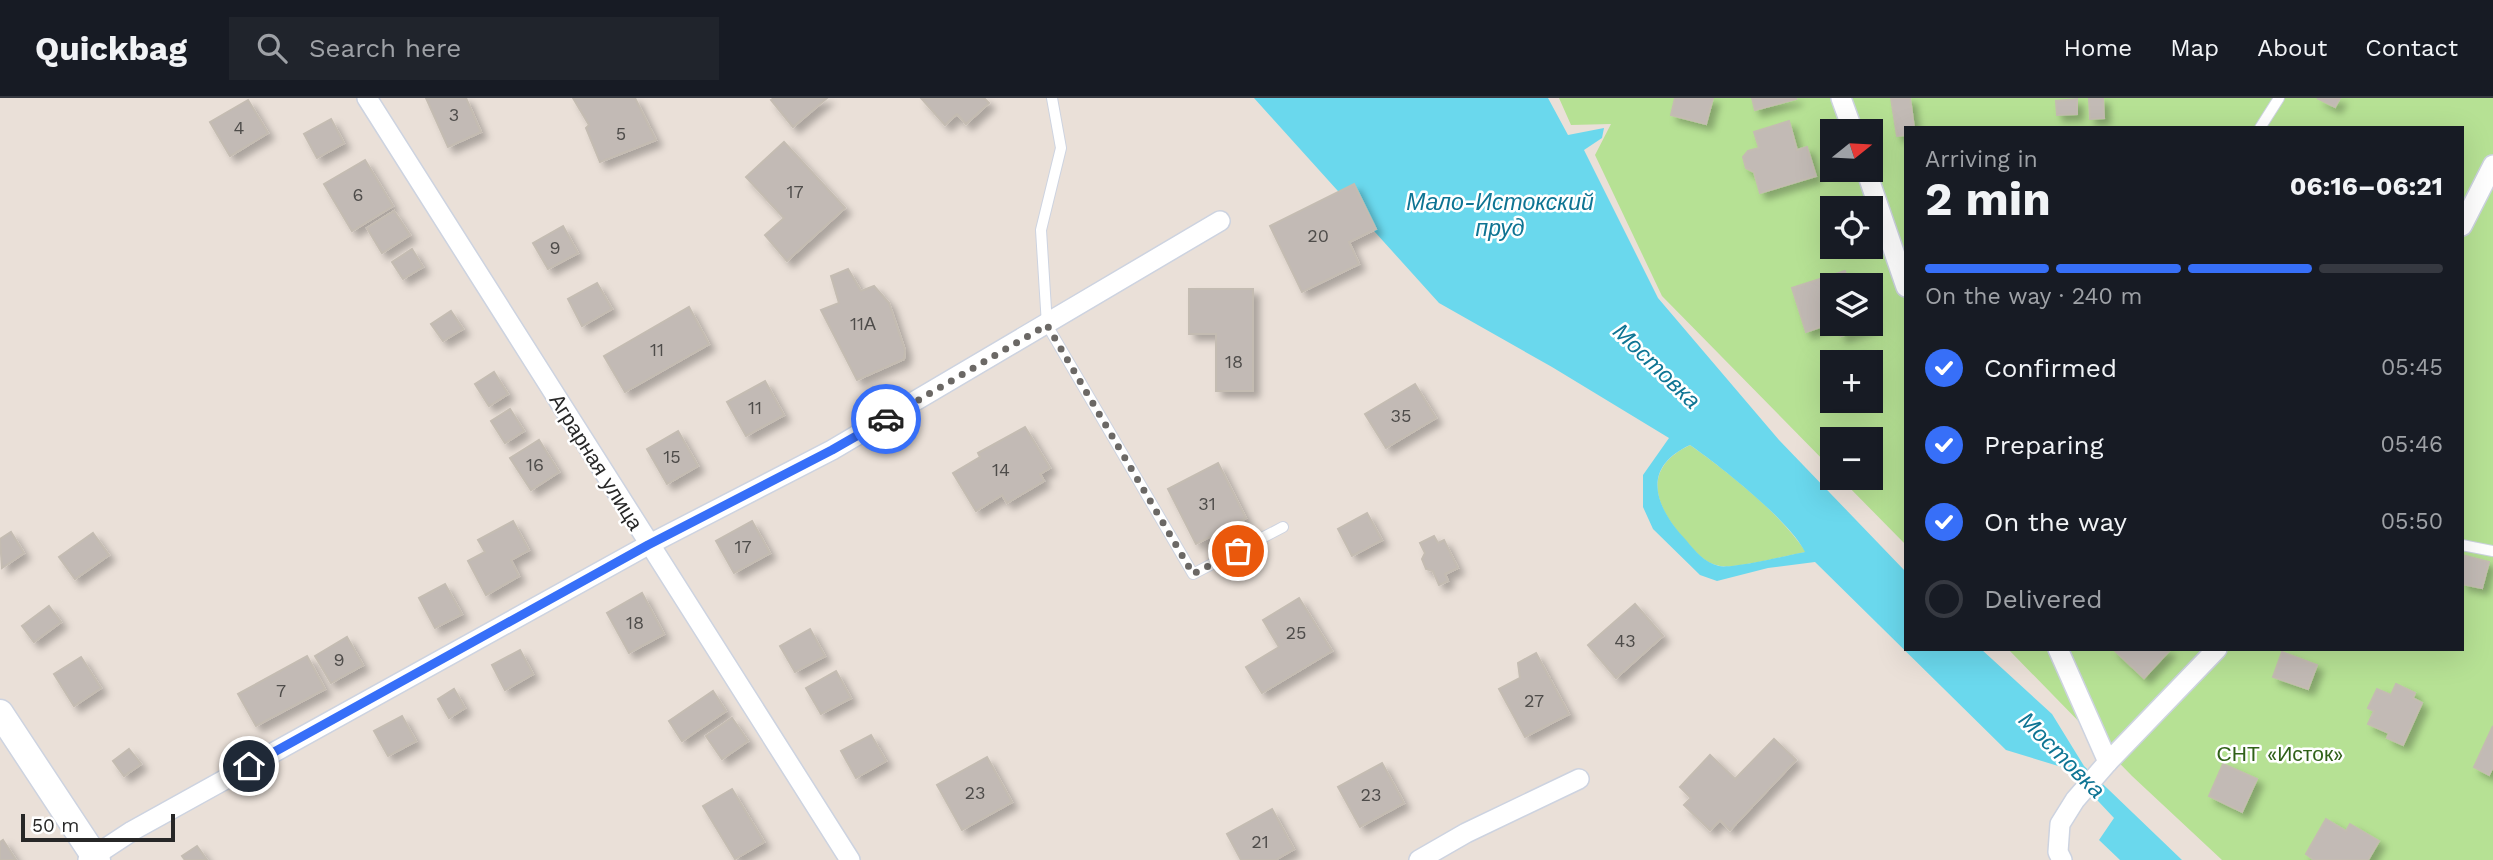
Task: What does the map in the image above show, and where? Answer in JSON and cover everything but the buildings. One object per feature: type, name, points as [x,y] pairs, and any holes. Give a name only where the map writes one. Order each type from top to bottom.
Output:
[{"type":"main road","points":[[0,713],[93,858]]},
{"type":"street","name":"Аграрная улица","points":[[367,98],[850,860]]},
{"type":"street","points":[[1841,98],[1849,119]]},
{"type":"street","points":[[2464,222],[2493,165]]},
{"type":"street","points":[[1870,182],[1904,281]]},
{"type":"street","points":[[93,858],[132,831],[648,545],[832,450],[1220,221]]},
{"type":"street","points":[[2059,651],[2104,767]]},
{"type":"street","points":[[2062,860],[2059,852],[2060,824],[2075,800],[2215,651]]},
{"type":"street","points":[[1419,860],[1466,833],[1579,779]]},
{"type":"lane","points":[[1052,98],[1060,148],[1041,230],[1047,325],[1193,574],[1283,527]]},
{"type":"lane","points":[[2261,126],[2279,98]]},
{"type":"lane","points":[[2464,545],[2493,551]]},
{"type":"green space","name":"СНТ «Исток»","points":[[1559,98],[2493,98],[2493,860],[2222,860],[2132,776],[2010,651],[2464,651],[2464,126],[1904,126],[1904,543],[1852,490],[1883,490],[1883,427],[1820,427],[1820,457],[1662,296],[1595,155],[1611,124],[1571,125]]},
{"type":"green space","points":[[1690,445],[1737,480],[1768,508],[1806,552],[1748,564],[1720,566],[1709,562],[1693,549],[1667,515],[1660,502],[1658,489],[1664,465]]},
{"type":"water","name":"Мало-Истокский пруд","points":[[1254,98],[1548,98],[1568,135],[1604,128],[1602,138],[1584,150],[1658,298],[1779,440],[1820,483],[1820,490],[1827,490],[1904,570],[1904,650],[1815,562],[1768,568],[1717,581],[1700,575],[1653,529],[1643,507],[1643,475],[1669,438],[1439,303]],"holes":[[[1690,445],[1770,510],[1797,539],[1805,552],[1748,564],[1719,566],[1697,552],[1675,527],[1660,502],[1659,476],[1674,454]]]},
{"type":"water","name":"Мало-Истокский пруд","points":[[1905,651],[1983,651],[2052,714],[2084,766],[2182,860],[2120,860],[2099,840],[2114,818],[2068,769],[2006,750]]},
{"type":"way so far","points":[[886,419],[1047,325],[1193,574],[1238,551]]},
{"type":"route","points":[[249,766],[648,545],[832,450],[886,419]]},
{"type":"water label","name":"Мостовка","points":[[1657,366]]},
{"type":"water label","name":"Мостовка","points":[[2062,755]]}]
